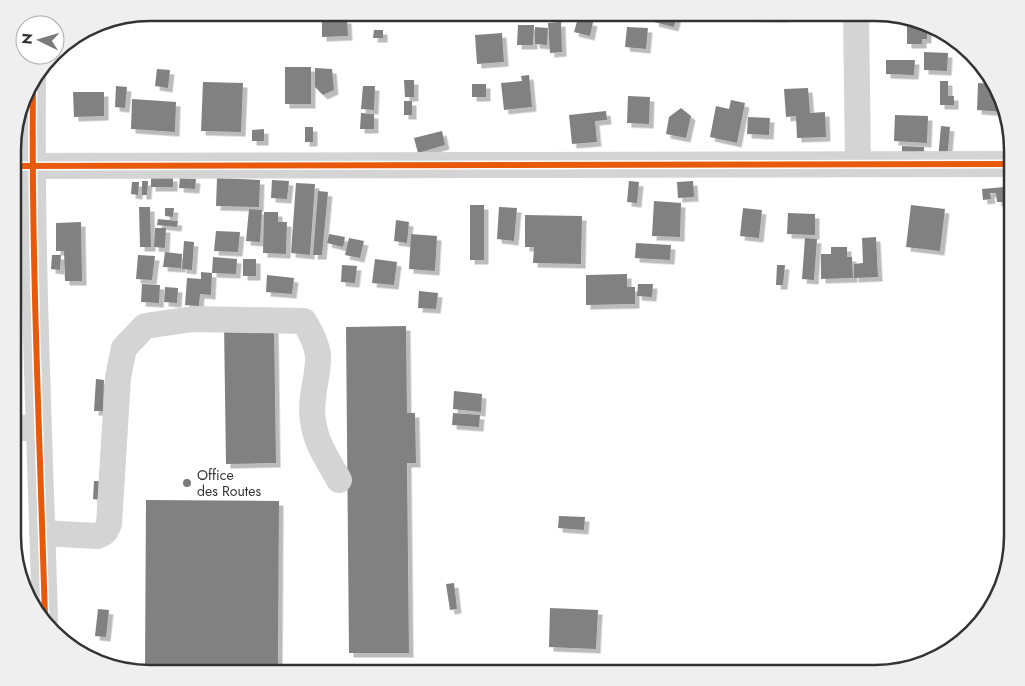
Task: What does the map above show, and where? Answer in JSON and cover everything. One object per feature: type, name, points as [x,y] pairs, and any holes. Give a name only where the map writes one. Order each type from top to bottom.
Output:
[{"type":"street","points":[[856,21],[858,164]]},
{"type":"street","points":[[30,103],[23,166],[26,428],[42,533],[45,610]]},
{"type":"street","points":[[23,166],[1003,164]]},
{"type":"street","points":[[42,533],[97,536],[105,532],[109,524],[118,378],[124,348],[145,326],[193,319],[304,321],[312,335],[318,356],[312,390],[312,419],[318,444],[340,480]]},
{"type":"building","points":[[577,21],[593,22],[590,36],[574,32]]},
{"type":"building","points":[[654,21],[675,21],[674,27]]},
{"type":"building","points":[[322,22],[347,22],[348,36],[322,37]]},
{"type":"building","points":[[561,22],[562,52],[550,53],[548,23]]},
{"type":"building","points":[[518,25],[534,25],[533,45],[517,45]]},
{"type":"building","points":[[907,26],[927,33],[927,39],[922,39],[922,44],[907,44]]},
{"type":"building","points":[[535,27],[548,28],[547,45],[535,44]]},
{"type":"building","points":[[627,27],[648,28],[646,49],[625,47]]},
{"type":"building","points":[[374,30],[383,30],[383,38],[373,38]]},
{"type":"building","points":[[502,33],[504,62],[477,64],[475,35]]},
{"type":"building","points":[[924,52],[948,53],[947,71],[924,70]]},
{"type":"building","points":[[886,60],[915,60],[914,75],[886,74]]},
{"type":"building","points":[[285,67],[311,67],[311,104],[285,104]]},
{"type":"building","points":[[315,68],[332,69],[334,90],[323,95],[315,87]]},
{"type":"building","points":[[157,69],[170,70],[168,88],[155,86]]},
{"type":"building","points":[[529,75],[532,107],[504,110],[501,83],[522,81],[521,76]]},
{"type":"building","points":[[404,80],[414,80],[414,97],[405,97]]},
{"type":"building","points":[[940,81],[948,81],[948,96],[954,96],[954,105],[940,105]]},
{"type":"building","points":[[203,82],[243,83],[241,132],[201,131]]},
{"type":"building","points":[[978,83],[985,84],[997,112],[977,110]]},
{"type":"building","points":[[472,84],[486,84],[486,97],[472,97]]},
{"type":"building","points":[[116,86],[127,87],[125,108],[115,107]]},
{"type":"building","points":[[363,86],[375,86],[374,110],[361,109]]},
{"type":"building","points":[[808,88],[810,113],[825,112],[826,137],[797,138],[796,116],[786,117],[784,89]]},
{"type":"building","points":[[73,92],[104,92],[104,116],[74,117]]},
{"type":"building","points":[[628,96],[650,97],[649,124],[627,123]]},
{"type":"building","points":[[132,99],[176,102],[175,132],[131,129]]},
{"type":"building","points":[[731,100],[745,103],[737,143],[710,137],[716,106],[729,109]]},
{"type":"building","points":[[404,101],[412,101],[412,115],[404,115]]},
{"type":"building","points":[[681,108],[691,116],[686,138],[666,134],[669,117]]},
{"type":"building","points":[[606,111],[607,120],[595,121],[597,142],[572,144],[569,115]]},
{"type":"building","points":[[361,113],[374,114],[374,129],[360,129]]},
{"type":"building","points":[[895,115],[928,116],[927,143],[894,141]]},
{"type":"building","points":[[748,117],[770,118],[769,135],[747,134]]},
{"type":"building","points":[[941,126],[950,127],[947,160],[938,159]]},
{"type":"building","points":[[305,127],[313,127],[313,142],[305,142]]},
{"type":"building","points":[[264,129],[264,141],[252,141],[252,130]]},
{"type":"building","points":[[442,131],[445,145],[418,153],[414,138]]},
{"type":"building","points":[[902,146],[924,147],[924,159],[902,158]]},
{"type":"building","points":[[151,176],[173,177],[173,187],[151,187]]},
{"type":"building","points":[[180,178],[196,179],[195,189],[179,188]]},
{"type":"building","points":[[217,178],[260,180],[259,207],[216,206]]},
{"type":"building","points":[[272,180],[289,181],[287,199],[271,198]]},
{"type":"building","points":[[142,181],[148,181],[147,195],[142,195]]},
{"type":"building","points":[[629,181],[639,182],[637,203],[627,202]]},
{"type":"building","points":[[693,181],[694,197],[678,198],[677,182]]},
{"type":"building","points":[[132,182],[139,182],[138,195],[131,194]]},
{"type":"building","points":[[296,183],[315,184],[310,255],[291,253]]},
{"type":"building","points":[[1003,187],[1003,202],[997,202],[996,193],[990,193],[991,199],[983,200],[982,189]]},
{"type":"building","points":[[318,191],[328,192],[322,255],[313,255]]},
{"type":"building","points":[[654,201],[681,203],[680,237],[652,236]]},
{"type":"building","points":[[470,205],[484,205],[484,260],[470,260]]},
{"type":"building","points":[[911,205],[945,209],[940,251],[906,247]]},
{"type":"building","points":[[139,207],[150,207],[151,247],[140,247]]},
{"type":"building","points":[[499,207],[517,208],[514,241],[497,239]]},
{"type":"building","points":[[165,208],[174,208],[173,217],[165,216]]},
{"type":"building","points":[[743,208],[762,210],[759,238],[740,236]]},
{"type":"building","points":[[249,209],[262,210],[260,242],[246,241]]},
{"type":"building","points":[[264,212],[278,212],[278,222],[287,222],[286,254],[263,253]]},
{"type":"building","points":[[788,213],[815,214],[815,235],[787,234]]},
{"type":"building","points":[[525,215],[582,216],[581,264],[533,263],[534,247],[525,247]]},
{"type":"building","points":[[158,219],[178,221],[177,227],[157,225]]},
{"type":"building","points":[[396,220],[409,222],[407,243],[394,241]]},
{"type":"building","points":[[81,222],[82,281],[65,281],[64,251],[56,251],[56,223]]},
{"type":"building","points":[[155,228],[166,228],[165,248],[154,247]]},
{"type":"building","points":[[216,231],[240,232],[238,252],[214,251]]},
{"type":"building","points":[[329,234],[345,237],[343,247],[327,243]]},
{"type":"building","points":[[411,234],[437,236],[435,271],[409,269]]},
{"type":"building","points":[[876,237],[878,277],[854,278],[854,264],[863,263],[862,238]]},
{"type":"building","points":[[349,238],[364,241],[360,258],[345,255]]},
{"type":"building","points":[[805,238],[817,239],[814,280],[802,279]]},
{"type":"building","points":[[184,241],[194,242],[192,270],[182,269]]},
{"type":"building","points":[[636,243],[671,245],[670,260],[635,258]]},
{"type":"building","points":[[831,247],[847,247],[847,257],[852,257],[853,278],[821,279],[821,254],[831,254]]},
{"type":"building","points":[[165,252],[182,254],[181,268],[163,267]]},
{"type":"building","points":[[52,255],[61,255],[60,270],[51,269]]},
{"type":"building","points":[[138,255],[155,256],[152,280],[136,279]]},
{"type":"building","points":[[213,257],[237,259],[236,274],[212,273]]},
{"type":"building","points":[[243,259],[256,259],[256,276],[243,276]]},
{"type":"building","points":[[375,259],[397,262],[394,285],[372,283]]},
{"type":"building","points":[[342,265],[357,266],[355,283],[341,282]]},
{"type":"building","points":[[777,265],[785,265],[783,285],[776,285]]},
{"type":"building","points":[[201,272],[212,273],[211,295],[200,294],[199,306],[185,305],[187,278],[201,279]]},
{"type":"building","points":[[627,274],[627,287],[635,287],[635,304],[586,305],[586,275]]},
{"type":"building","points":[[267,275],[294,278],[292,294],[266,292]]},
{"type":"building","points":[[142,284],[160,285],[159,303],[141,302]]},
{"type":"building","points":[[638,284],[653,284],[652,297],[637,296]]},
{"type":"building","points":[[165,287],[178,288],[177,303],[164,302]]},
{"type":"building","points":[[419,291],[438,293],[436,309],[418,308]]},
{"type":"building","points":[[224,323],[274,323],[276,463],[226,464]]},
{"type":"building","points":[[406,326],[407,413],[415,413],[416,463],[407,463],[409,653],[349,653],[346,327]]},
{"type":"building","points":[[96,379],[104,380],[103,411],[94,411]]},
{"type":"building","points":[[454,391],[482,394],[481,412],[453,409]]},
{"type":"building","points":[[453,413],[480,415],[479,427],[452,425]]},
{"type":"building","points":[[94,481],[101,481],[100,500],[93,499]]},
{"type":"building","points":[[146,500],[279,501],[278,665],[145,665]]},
{"type":"building","points":[[559,516],[585,517],[584,530],[558,528]]},
{"type":"building","points":[[454,583],[457,609],[450,610],[446,584]]},
{"type":"building","points":[[550,608],[598,610],[596,649],[549,647]]},
{"type":"building","points":[[98,609],[109,610],[106,637],[95,636]]},
{"type":"cycle path","points":[[33,97],[35,282],[45,610]]},
{"type":"cycle path","points":[[21,166],[1003,164]]},
{"type":"place","name":"Office des Routes","points":[[187,483]]}]
